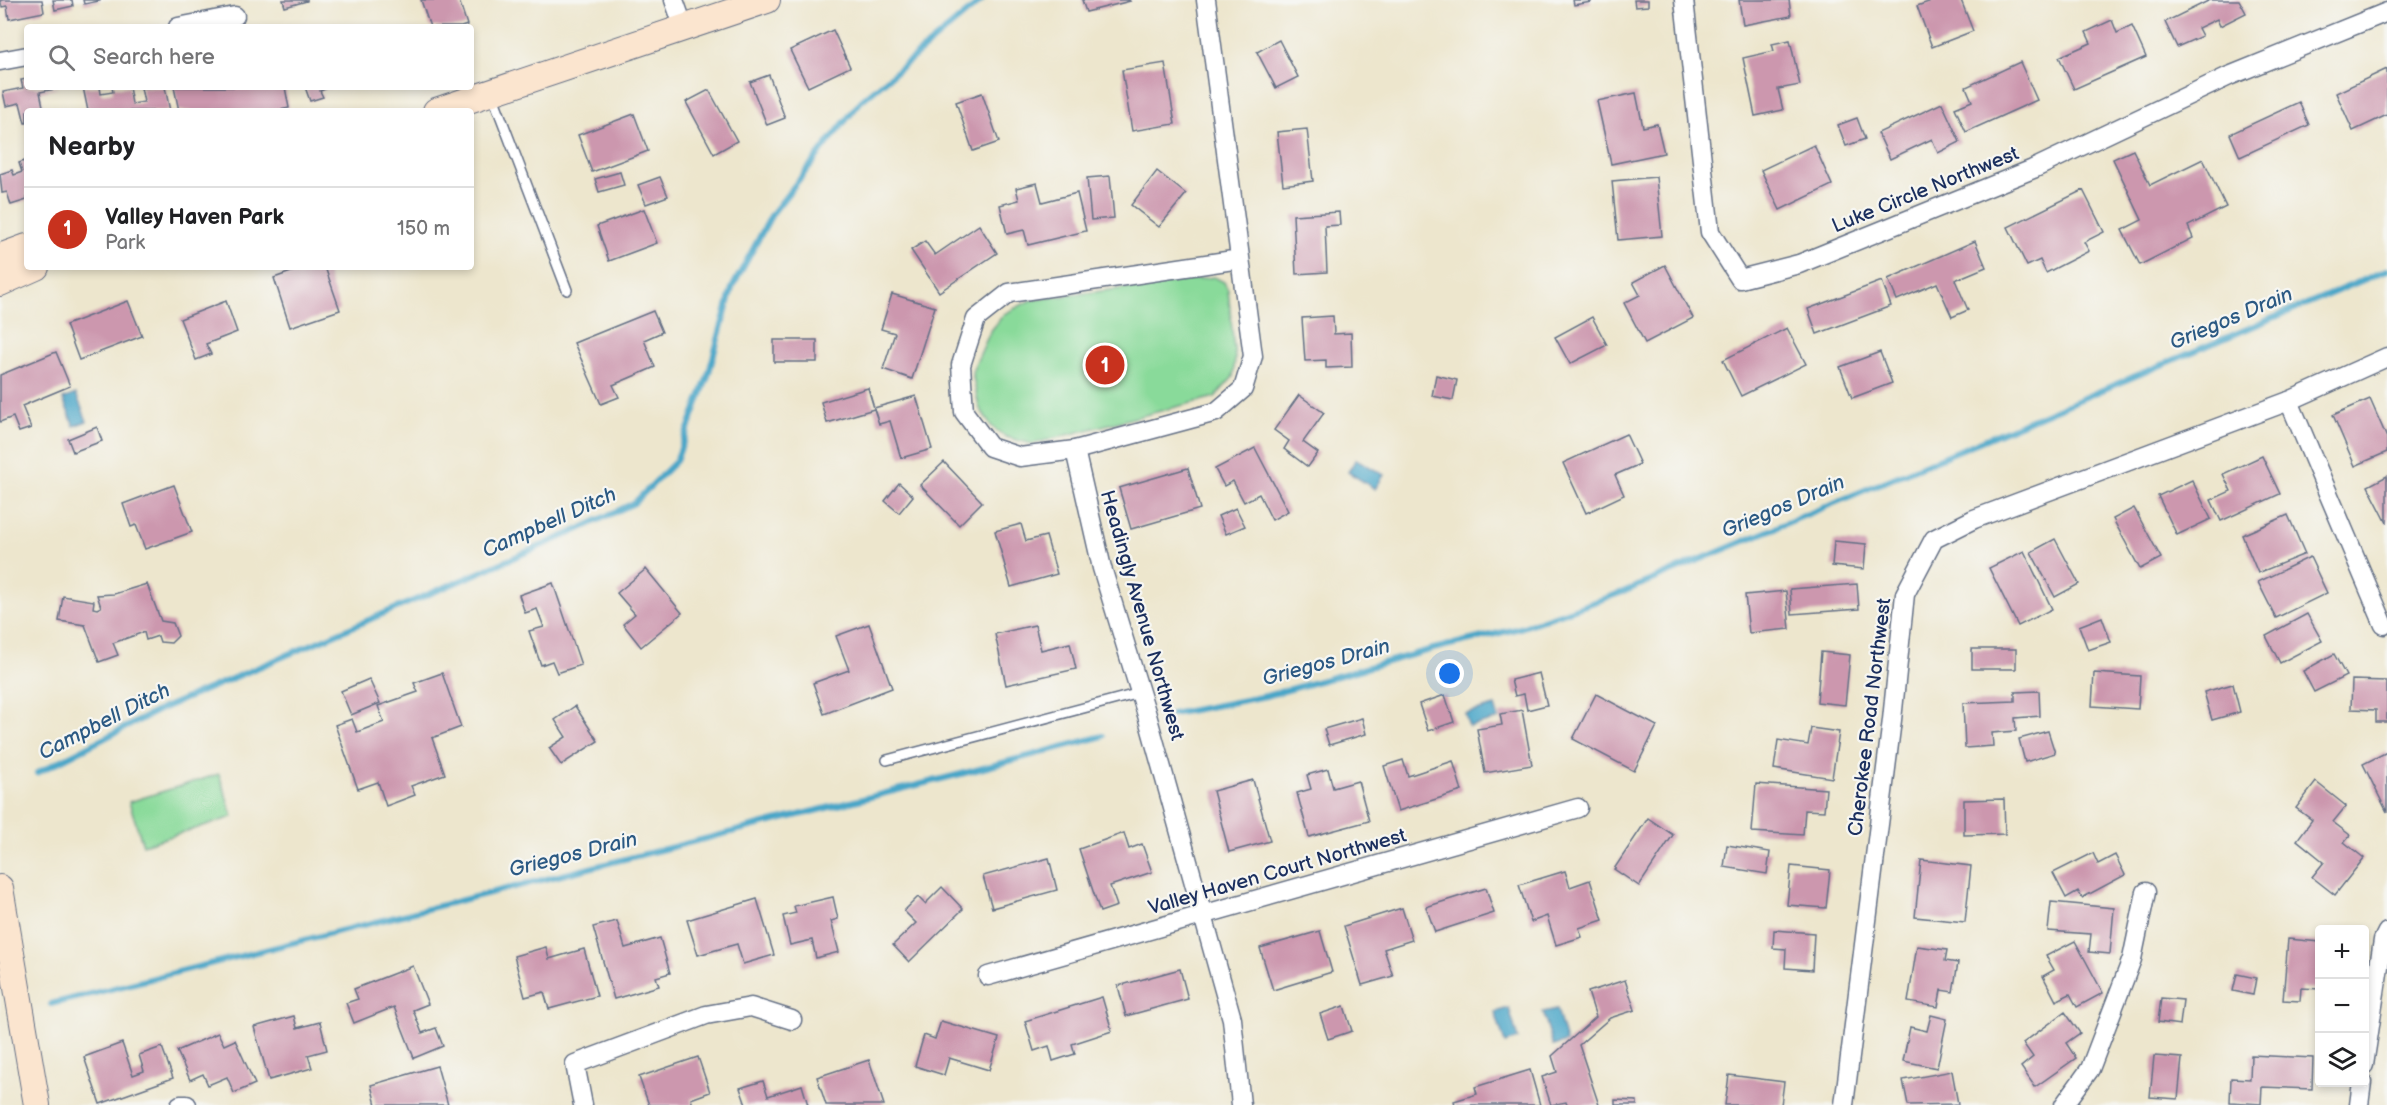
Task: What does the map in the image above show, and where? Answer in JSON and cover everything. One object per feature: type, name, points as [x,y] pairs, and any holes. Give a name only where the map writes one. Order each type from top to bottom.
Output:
[{"type":"main road","points":[[445,108],[767,0]]},
{"type":"main road","points":[[0,257],[24,247]]},
{"type":"main road","points":[[0,283],[29,270]]},
{"type":"main road","points":[[0,888],[37,1105]]},
{"type":"street","points":[[674,0],[684,28]]},
{"type":"street","points":[[1206,0],[1253,356],[1243,389],[1216,412],[1075,450],[1020,457],[990,447],[964,412],[961,365],[976,319],[1009,292],[1240,259]]},
{"type":"street","name":"Luke Circle Northwest","points":[[1684,0],[1710,232],[1740,279],[1799,264],[2032,169],[2229,76],[2387,12]]},
{"type":"street","points":[[194,24],[236,16]]},
{"type":"street","points":[[0,62],[24,57]]},
{"type":"street","name":"Cherokee Road Northwest","points":[[1844,1105],[1905,594],[1934,539],[1974,519],[2289,401],[2387,357]]},
{"type":"street","points":[[2289,401],[2384,626]]},
{"type":"street","name":"Headingly Avenue Northwest","points":[[1075,450],[1102,568],[1140,693],[1232,1019],[1241,1105]]},
{"type":"street","name":"Valley Haven Court Northwest","points":[[988,976],[1578,808]]},
{"type":"street","points":[[2064,1105],[2090,1069],[2132,959],[2146,892]]},
{"type":"street","points":[[2369,1033],[2383,940],[2387,933]]},
{"type":"street","points":[[583,1105],[575,1064],[706,1015],[751,1007],[792,1020]]},
{"type":"street","points":[[2359,1105],[2361,1087]]},
{"type":"street","points":[[180,1105],[187,1105]]},
{"type":"lane","points":[[491,92],[567,290]]},
{"type":"lane","points":[[887,760],[1140,693]]},
{"type":"green space","points":[[1214,277],[1224,282],[1228,290],[1235,359],[1233,377],[1215,397],[1032,444],[1006,437],[992,427],[979,407],[972,372],[990,332],[1004,314],[1031,300]]},
{"type":"green space","points":[[219,774],[233,817],[143,845],[129,802]]},
{"type":"water","points":[[76,394],[87,421],[74,426],[63,399]]},
{"type":"water","points":[[1356,459],[1384,475],[1375,489],[1348,472]]},
{"type":"water","points":[[1495,706],[1499,719],[1469,727],[1465,714]]},
{"type":"water","points":[[1509,1008],[1518,1039],[1505,1043],[1495,1012]]},
{"type":"water","points":[[1557,1009],[1566,1042],[1553,1046],[1543,1012]]},
{"type":"building","points":[[0,0],[42,0],[44,12],[9,19],[7,6],[2,7]]},
{"type":"building","points":[[53,0],[72,0],[73,6],[55,10]]},
{"type":"building","points":[[83,0],[100,0],[100,1],[84,4]]},
{"type":"building","points":[[283,0],[307,0],[307,1],[285,7]]},
{"type":"building","points":[[421,0],[459,0],[467,24],[429,24]]},
{"type":"building","points":[[1082,0],[1129,0],[1130,1],[1086,12]]},
{"type":"building","points":[[1573,0],[1591,0],[1591,2],[1574,5]]},
{"type":"building","points":[[1634,0],[1648,0],[1648,6],[1635,7]]},
{"type":"building","points":[[1739,0],[1789,0],[1791,16],[1743,25]]},
{"type":"building","points":[[1934,0],[1961,0],[1973,31],[1932,47],[1917,6]]},
{"type":"building","points":[[2210,0],[2239,0],[2246,13],[2220,26],[2217,19],[2198,28],[2202,36],[2177,47],[2165,22]]},
{"type":"building","points":[[2112,20],[2117,33],[2132,26],[2146,57],[2074,89],[2059,57],[2091,43],[2086,32]]},
{"type":"building","points":[[833,30],[850,67],[808,87],[790,50]]},
{"type":"building","points":[[1279,40],[1298,77],[1276,88],[1257,52]]},
{"type":"building","points":[[1790,40],[1800,85],[1778,89],[1783,110],[1755,116],[1743,58],[1774,51],[1772,44]]},
{"type":"building","points":[[2020,62],[2037,100],[1966,132],[1955,108],[1972,101],[1966,87]]},
{"type":"building","points":[[1165,63],[1175,124],[1132,131],[1122,70]]},
{"type":"building","points":[[2387,69],[2387,115],[2353,131],[2336,93]]},
{"type":"building","points":[[769,75],[785,118],[767,125],[750,82]]},
{"type":"building","points":[[21,80],[24,80],[24,90],[50,90],[40,92],[43,108],[24,108],[24,119],[20,103],[6,106],[3,92],[23,88]]},
{"type":"building","points":[[84,90],[100,90],[101,94],[113,92],[113,90],[130,90],[132,104],[144,102],[141,90],[166,90],[169,108],[87,108]]},
{"type":"building","points":[[175,90],[286,90],[289,108],[178,108]]},
{"type":"building","points":[[306,90],[322,90],[320,91],[323,97],[310,101]]},
{"type":"building","points":[[709,90],[737,141],[714,154],[686,102]]},
{"type":"building","points":[[982,93],[999,142],[973,151],[956,102]]},
{"type":"building","points":[[1636,93],[1643,127],[1657,124],[1664,153],[1611,164],[1597,101]]},
{"type":"building","points":[[2299,102],[2309,125],[2240,157],[2230,134]]},
{"type":"building","points":[[1942,103],[1960,142],[1938,153],[1932,139],[1890,159],[1878,133]]},
{"type":"building","points":[[634,114],[648,151],[592,172],[578,135]]},
{"type":"building","points":[[1857,118],[1865,139],[1846,146],[1838,125]]},
{"type":"building","points":[[1307,129],[1313,181],[1283,185],[1277,132]]},
{"type":"building","points":[[1814,145],[1832,185],[1780,210],[1761,170]]},
{"type":"building","points":[[2133,150],[2150,185],[2203,159],[2226,207],[2188,226],[2193,238],[2140,265],[2122,230],[2142,220],[2113,159]]},
{"type":"building","points":[[24,161],[24,201],[11,205],[7,192],[2,193],[0,174],[12,170],[14,175],[22,172],[19,163]]},
{"type":"building","points":[[1157,171],[1186,194],[1159,227],[1131,205]]},
{"type":"building","points":[[620,172],[624,185],[599,192],[595,179]]},
{"type":"building","points":[[1110,176],[1114,218],[1091,220],[1087,178]]},
{"type":"building","points":[[660,177],[668,196],[646,204],[638,185]]},
{"type":"building","points":[[1656,177],[1662,236],[1618,240],[1612,181]]},
{"type":"building","points":[[1037,183],[1042,202],[1077,193],[1086,231],[1028,245],[1024,230],[1007,234],[1000,205],[1019,200],[1016,188]]},
{"type":"building","points":[[2083,190],[2104,232],[2084,242],[2089,251],[2046,273],[2040,260],[2027,266],[2008,227]]},
{"type":"building","points":[[644,209],[657,243],[609,261],[597,226]]},
{"type":"building","points":[[1339,212],[1340,225],[1325,226],[1327,272],[1296,274],[1293,215]]},
{"type":"building","points":[[979,225],[997,253],[939,292],[911,250],[925,241],[935,255]]},
{"type":"building","points":[[1975,241],[1986,267],[1955,280],[1968,310],[1952,317],[1937,283],[1897,300],[1888,279]]},
{"type":"building","points":[[1665,265],[1693,318],[1645,343],[1624,303],[1640,295],[1633,282]]},
{"type":"building","points":[[297,270],[326,270],[340,310],[290,327],[274,278]]},
{"type":"building","points":[[1882,281],[1891,306],[1817,334],[1808,309]]},
{"type":"building","points":[[892,294],[935,307],[912,379],[883,369],[895,333],[881,329]]},
{"type":"building","points":[[128,301],[142,336],[79,360],[66,325]]},
{"type":"building","points":[[226,301],[237,332],[206,344],[211,354],[196,360],[180,319]]},
{"type":"building","points":[[653,311],[662,332],[644,340],[655,367],[613,385],[619,397],[601,404],[574,343]]},
{"type":"building","points":[[1333,316],[1334,334],[1351,333],[1352,367],[1326,368],[1326,360],[1305,361],[1302,318]]},
{"type":"building","points":[[1592,317],[1607,345],[1570,364],[1555,337]]},
{"type":"building","points":[[1787,328],[1806,364],[1741,396],[1723,360]]},
{"type":"building","points":[[774,340],[817,340],[817,362],[774,362]]},
{"type":"building","points":[[56,352],[70,386],[22,406],[31,428],[19,432],[13,417],[0,422],[0,375]]},
{"type":"building","points":[[1880,352],[1892,383],[1852,398],[1840,367]]},
{"type":"building","points":[[1436,375],[1457,380],[1453,400],[1432,396]]},
{"type":"building","points":[[868,388],[874,408],[916,396],[932,449],[901,458],[890,421],[879,424],[874,409],[827,423],[821,402]]},
{"type":"building","points":[[1299,395],[1324,413],[1303,442],[1318,453],[1308,467],[1284,449],[1289,441],[1274,430]]},
{"type":"building","points":[[2370,399],[2387,438],[2387,452],[2355,466],[2333,415]]},
{"type":"building","points":[[97,427],[102,441],[73,452],[68,439]]},
{"type":"building","points":[[1626,434],[1640,464],[1615,475],[1624,495],[1586,513],[1563,463]]},
{"type":"building","points":[[1255,448],[1288,511],[1272,520],[1259,494],[1244,502],[1233,481],[1224,486],[1215,469]]},
{"type":"building","points":[[2262,456],[2280,494],[2221,521],[2211,500],[2231,491],[2223,474]]},
{"type":"building","points":[[944,462],[982,502],[959,525],[920,485]]},
{"type":"building","points":[[1188,468],[1200,509],[1131,529],[1119,488]]},
{"type":"building","points":[[2387,476],[2387,523],[2368,486]]},
{"type":"building","points":[[2192,480],[2211,519],[2177,535],[2158,496]]},
{"type":"building","points":[[899,483],[913,496],[899,513],[885,501]]},
{"type":"building","points":[[174,485],[192,532],[145,549],[136,525],[131,527],[123,504]]},
{"type":"building","points":[[1236,508],[1245,526],[1226,534],[1218,516]]},
{"type":"building","points":[[2134,508],[2161,558],[2140,569],[2113,519]]},
{"type":"building","points":[[2288,515],[2305,554],[2258,573],[2242,535]]},
{"type":"building","points":[[1021,524],[1026,541],[1046,536],[1057,574],[1011,587],[995,531]]},
{"type":"building","points":[[2055,539],[2079,584],[2055,597],[2031,552]]},
{"type":"building","points":[[1834,541],[1866,544],[1864,569],[1832,566]]},
{"type":"building","points":[[2024,551],[2052,609],[2018,626],[1989,568]]},
{"type":"building","points":[[2310,557],[2327,593],[2276,618],[2258,582]]},
{"type":"building","points":[[646,569],[682,613],[641,647],[623,624],[635,614],[617,593]]},
{"type":"building","points":[[553,583],[581,665],[557,673],[552,661],[541,665],[529,631],[544,627],[537,609],[525,613],[519,595]]},
{"type":"building","points":[[147,584],[161,621],[173,623],[178,636],[171,643],[160,642],[158,636],[146,640],[144,632],[113,643],[118,655],[99,662],[85,625],[59,621],[63,596],[94,601],[93,608],[97,609],[101,607],[97,595],[114,594]]},
{"type":"building","points":[[1857,584],[1859,609],[1792,614],[1790,589]]},
{"type":"building","points":[[1786,591],[1790,629],[1749,633],[1745,595]]},
{"type":"building","points":[[2307,614],[2322,641],[2280,663],[2266,636]]},
{"type":"building","points":[[2102,617],[2111,642],[2088,650],[2079,626]]},
{"type":"building","points":[[869,624],[892,688],[824,714],[813,683],[849,670],[836,636]]},
{"type":"building","points":[[1035,625],[1041,650],[1070,643],[1076,669],[1006,685],[995,634]]},
{"type":"building","points":[[1972,649],[2016,649],[2016,669],[1972,669]]},
{"type":"building","points":[[1821,652],[1850,655],[1845,705],[1817,702]]},
{"type":"building","points":[[2334,654],[2346,676],[2314,692],[2303,671]]},
{"type":"building","points":[[442,673],[461,727],[432,738],[445,774],[411,786],[415,795],[386,806],[378,782],[358,789],[335,725],[352,719],[357,732],[384,722],[378,706],[418,692],[414,683]]},
{"type":"building","points":[[1539,673],[1547,705],[1527,710],[1524,694],[1515,696],[1511,680]]},
{"type":"building","points":[[2094,673],[2140,676],[2138,709],[2092,706]]},
{"type":"building","points":[[369,679],[380,703],[351,715],[341,691]]},
{"type":"building","points":[[2352,680],[2387,681],[2387,722],[2376,722],[2376,710],[2351,709]]},
{"type":"building","points":[[2233,684],[2240,712],[2212,720],[2204,692]]},
{"type":"building","points":[[2039,691],[2040,716],[2015,718],[2016,731],[1992,733],[1993,746],[1965,748],[1963,703],[2015,701],[2015,692]]},
{"type":"building","points":[[1596,694],[1657,726],[1634,771],[1573,739]]},
{"type":"building","points":[[1445,695],[1454,722],[1428,731],[1419,704]]},
{"type":"building","points":[[575,706],[598,741],[561,765],[549,748],[566,737],[555,720]]},
{"type":"building","points":[[1522,710],[1532,765],[1485,773],[1477,729],[1502,725],[1500,714]]},
{"type":"building","points":[[1362,718],[1366,734],[1329,745],[1324,729]]},
{"type":"building","points":[[1811,728],[1839,732],[1832,778],[1774,769],[1778,740],[1808,745]]},
{"type":"building","points":[[2048,731],[2055,753],[2025,762],[2019,739]]},
{"type":"building","points":[[2387,752],[2387,812],[2363,764]]},
{"type":"building","points":[[1403,760],[1408,776],[1453,761],[1462,791],[1398,811],[1384,766]]},
{"type":"building","points":[[1328,769],[1333,788],[1358,781],[1369,821],[1309,837],[1297,793],[1311,789],[1307,775]]},
{"type":"building","points":[[1253,780],[1270,841],[1229,852],[1213,791]]},
{"type":"building","points":[[2316,782],[2346,806],[2333,822],[2350,835],[2344,842],[2364,858],[2335,895],[2312,877],[2324,862],[2297,840],[2312,820],[2296,808]]},
{"type":"building","points":[[1756,784],[1826,789],[1824,811],[1805,810],[1803,835],[1752,832]]},
{"type":"building","points":[[2004,799],[2005,834],[1964,835],[1964,800]]},
{"type":"building","points":[[1648,818],[1673,835],[1639,886],[1614,869]]},
{"type":"building","points":[[1124,833],[1129,849],[1142,844],[1152,872],[1110,886],[1117,906],[1100,912],[1079,849]]},
{"type":"building","points":[[1727,845],[1770,852],[1767,874],[1724,867]]},
{"type":"building","points":[[2093,853],[2098,864],[2115,855],[2125,875],[2082,898],[2078,891],[2066,898],[2053,873]]},
{"type":"building","points":[[1049,858],[1057,890],[992,908],[983,876]]},
{"type":"building","points":[[1921,860],[1971,866],[1965,922],[1915,917]]},
{"type":"building","points":[[1791,866],[1830,870],[1826,908],[1787,905]]},
{"type":"building","points":[[1565,871],[1570,887],[1590,880],[1603,920],[1579,928],[1582,937],[1556,945],[1547,916],[1531,922],[1519,885]]},
{"type":"building","points":[[942,887],[963,909],[909,962],[893,945],[916,923],[904,911],[918,897],[925,904]]},
{"type":"building","points":[[1486,888],[1494,913],[1435,932],[1426,907]]},
{"type":"building","points":[[833,897],[838,919],[831,921],[839,952],[816,958],[812,940],[790,945],[783,916],[796,913],[794,906]]},
{"type":"building","points":[[757,899],[774,955],[743,964],[737,944],[698,955],[687,920]]},
{"type":"building","points":[[2051,902],[2114,908],[2110,954],[2089,952],[2091,934],[2048,931]]},
{"type":"building","points":[[1402,908],[1412,940],[1384,949],[1393,976],[1362,985],[1344,926]]},
{"type":"building","points":[[617,921],[625,948],[660,938],[670,973],[656,977],[659,986],[614,999],[593,927]]},
{"type":"building","points":[[1774,930],[1814,933],[1812,970],[1785,968],[1786,949],[1773,948]]},
{"type":"building","points":[[1320,931],[1332,972],[1273,990],[1260,948]]},
{"type":"building","points":[[2288,939],[2315,942],[2315,989],[2301,988],[2300,1001],[2283,1000]]},
{"type":"building","points":[[2075,941],[2103,993],[2077,1007],[2070,994],[2056,1001],[2043,976],[2054,970],[2046,956]]},
{"type":"building","points":[[1917,946],[1947,950],[1945,961],[1958,963],[1953,992],[1941,990],[1938,1007],[1908,1002]]},
{"type":"building","points":[[546,947],[549,959],[584,949],[597,996],[549,1009],[544,992],[525,997],[514,956]]},
{"type":"building","points":[[413,966],[428,1004],[413,1010],[422,1033],[436,1028],[443,1046],[414,1058],[394,1007],[354,1023],[346,1003],[358,999],[354,989]]},
{"type":"building","points":[[1180,969],[1188,999],[1126,1016],[1118,986]]},
{"type":"building","points":[[2237,974],[2256,978],[2253,995],[2233,991]]},
{"type":"building","points":[[1625,980],[1635,1010],[1610,1018],[1579,1045],[1599,1105],[1567,1105],[1566,1102],[1551,1105],[1542,1077],[1557,1072],[1552,1056],[1596,1017],[1588,992]]},
{"type":"building","points":[[1102,997],[1112,1031],[1072,1044],[1075,1054],[1053,1061],[1049,1046],[1034,1051],[1025,1021]]},
{"type":"building","points":[[2161,998],[2183,1000],[2180,1025],[2158,1022]]},
{"type":"building","points":[[1344,1006],[1352,1031],[1328,1039],[1320,1014]]},
{"type":"building","points":[[2065,1012],[2080,1033],[2066,1043],[2076,1058],[2035,1087],[2021,1067],[2033,1057],[2023,1043]]},
{"type":"building","points":[[1931,1015],[1947,1019],[1937,1068],[1903,1061],[1910,1027],[1927,1031]]},
{"type":"building","points":[[294,1016],[297,1028],[320,1022],[327,1050],[308,1055],[312,1068],[269,1080],[254,1027]]},
{"type":"building","points":[[941,1021],[999,1038],[989,1070],[949,1058],[944,1075],[915,1066],[924,1035],[935,1039]]},
{"type":"building","points":[[218,1033],[224,1045],[235,1040],[255,1084],[234,1093],[227,1077],[208,1085],[203,1074],[190,1080],[177,1051]]},
{"type":"building","points":[[122,1043],[133,1075],[144,1071],[139,1055],[162,1047],[173,1078],[100,1104],[84,1057]]},
{"type":"building","points":[[2251,1055],[2313,1058],[2312,1089],[2262,1087],[2261,1104],[2230,1102],[2231,1078],[2250,1079]]},
{"type":"building","points":[[2154,1056],[2182,1058],[2178,1099],[2150,1097]]},
{"type":"building","points":[[698,1057],[710,1092],[691,1099],[693,1105],[649,1105],[639,1077]]},
{"type":"building","points":[[869,1060],[884,1105],[826,1105],[817,1077]]},
{"type":"building","points":[[437,1066],[448,1105],[376,1105],[371,1085]]},
{"type":"building","points":[[1530,1070],[1540,1105],[1455,1105],[1454,1101],[1477,1094],[1475,1087]]},
{"type":"building","points":[[1952,1071],[1958,1104],[1908,1105],[1903,1080]]},
{"type":"building","points":[[1729,1075],[1784,1082],[1781,1105],[1725,1105]]},
{"type":"building","points":[[763,1081],[768,1096],[802,1085],[808,1105],[746,1105],[740,1088]]},
{"type":"building","points":[[1615,1100],[1637,1101],[1637,1105],[1615,1105]]},
{"type":"waterway","name":"Campbell Ditch","points":[[37,773],[159,710],[571,533],[634,503],[676,461],[708,376],[732,288],[772,214],[861,101],[982,0]]},
{"type":"waterway","name":"Griegos Drain","points":[[1172,714],[1266,696],[1433,649],[1520,628],[1623,592],[2387,270]]},
{"type":"waterway","name":"Griegos Drain","points":[[51,1004],[1103,736]]},
{"type":"place","name":"Valley Haven Park","points":[[1105,365]]}]
